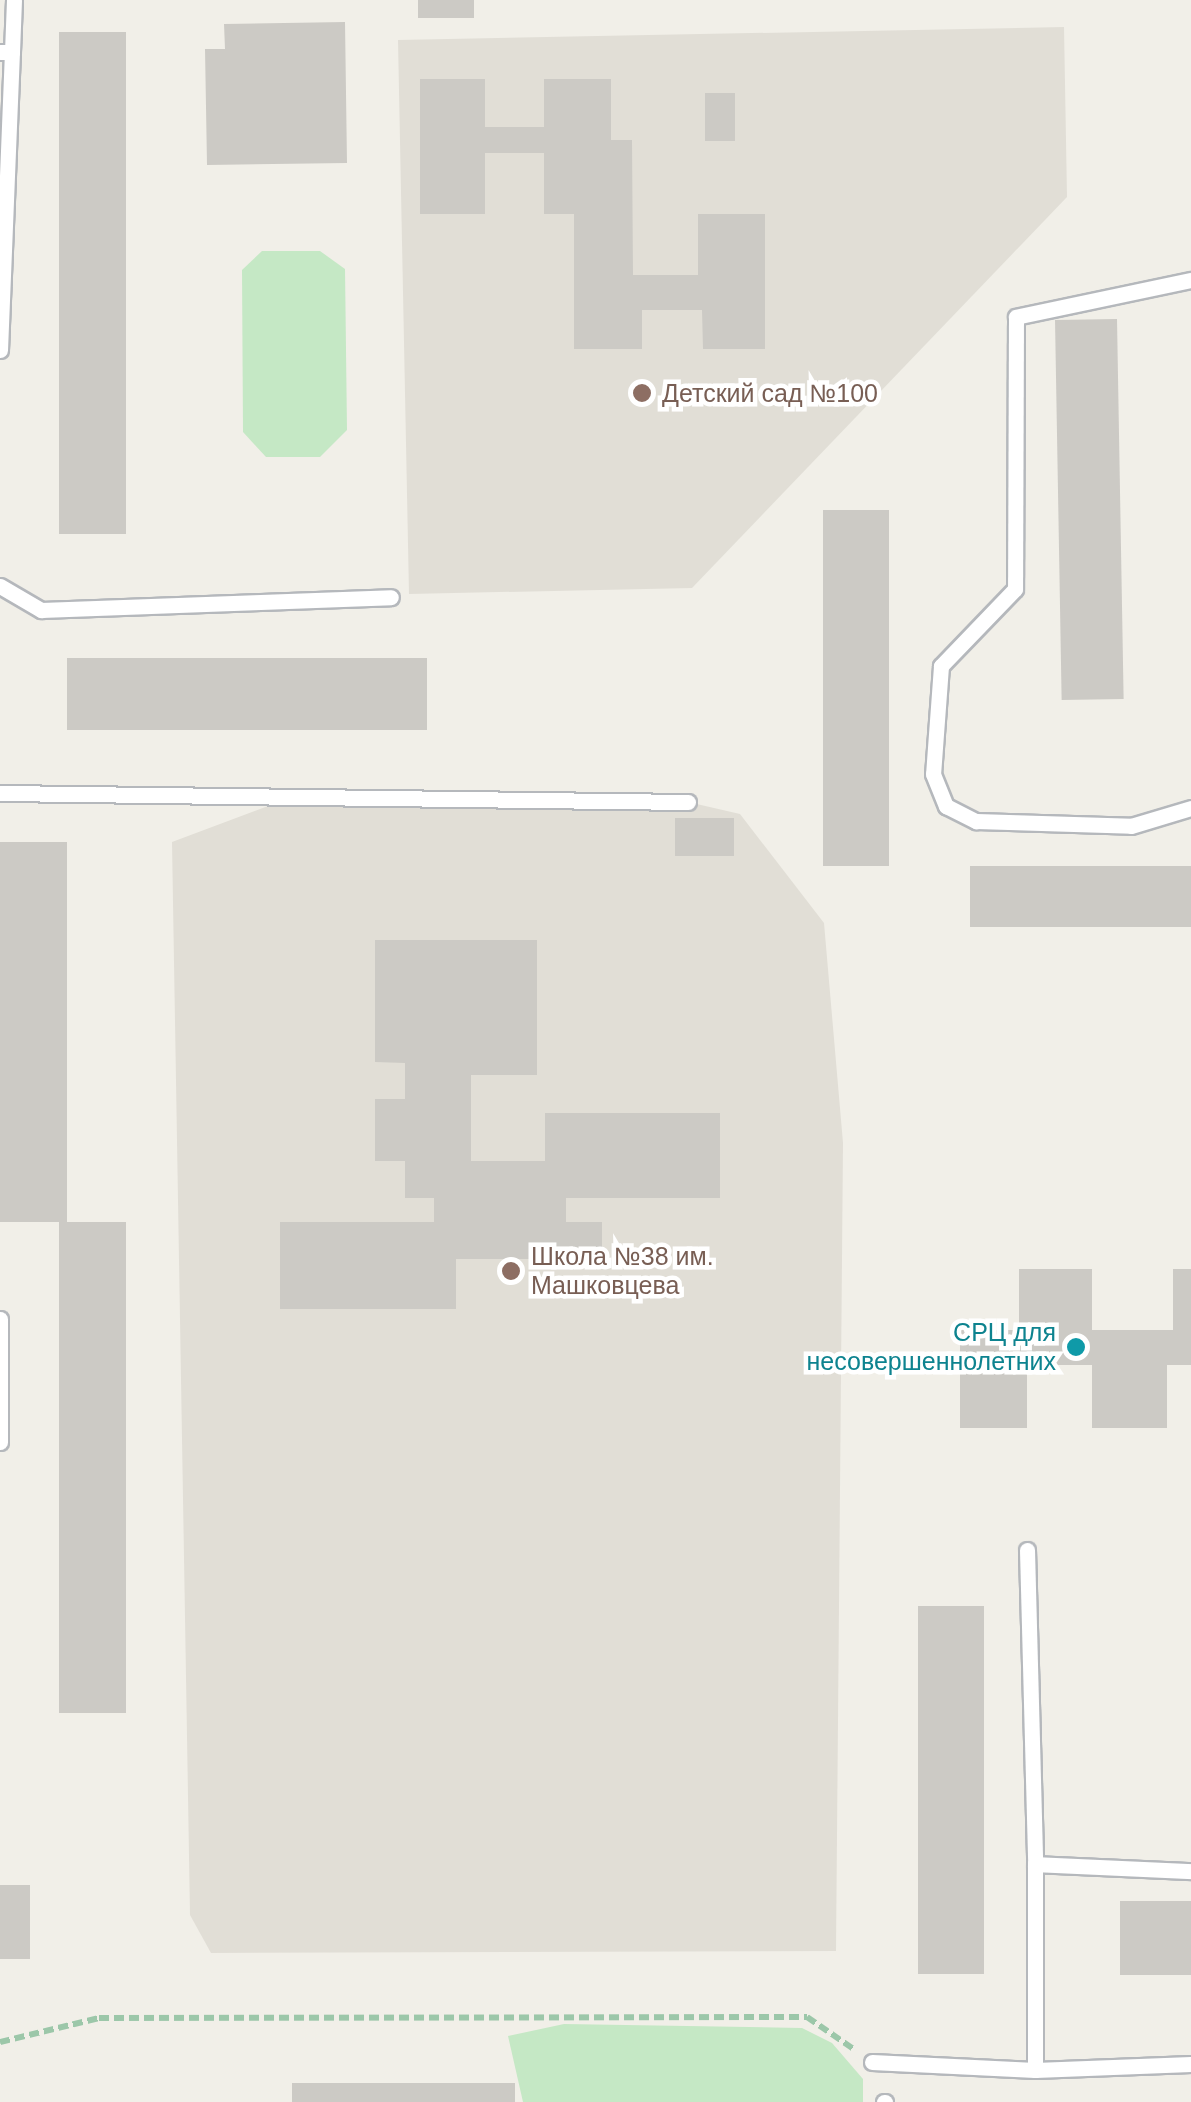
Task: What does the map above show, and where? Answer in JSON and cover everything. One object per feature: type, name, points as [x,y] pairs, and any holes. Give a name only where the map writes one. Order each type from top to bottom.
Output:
[{"type":"lane","points":[[0,350],[6,52],[14,0]]},
{"type":"lane","points":[[1191,280],[1016,317],[1015,589],[941,666],[933,774],[946,806],[976,821],[1130,826],[1191,808]]},
{"type":"lane","points":[[0,586],[41,610],[392,597]]},
{"type":"lane","points":[[0,793],[688,802]]},
{"type":"lane","points":[[0,1319],[0,1442]]},
{"type":"lane","points":[[1027,1550],[1035,1864],[1035,2070]]},
{"type":"lane","points":[[1035,1864],[1191,1870]]},
{"type":"lane","points":[[872,2062],[1035,2070],[1191,2064]]},
{"type":"path","points":[[0,2042],[99,2018],[807,2017],[872,2062]]},
{"type":"shaded area","name":"Детский сад №100","points":[[1064,27],[1067,197],[692,588],[409,594],[398,40]]},
{"type":"shaded area","name":"Школа №38 им. Машковцева","points":[[295,796],[688,802],[740,814],[824,923],[843,1143],[836,1951],[211,1953],[190,1915],[172,842]]},
{"type":"green space","points":[[262,251],[320,251],[345,269],[347,430],[320,457],[266,457],[243,432],[242,270]]},
{"type":"green space","points":[[564,2024],[802,2028],[832,2043],[863,2079],[863,2102],[523,2102],[508,2036]]},
{"type":"building","points":[[418,0],[474,0],[474,18],[418,18]]},
{"type":"building","points":[[345,22],[347,163],[207,165],[205,49],[225,49],[224,24]]},
{"type":"building","points":[[59,32],[126,32],[126,534],[59,534]]},
{"type":"building","points":[[420,79],[485,79],[485,127],[544,127],[544,79],[611,79],[611,140],[632,140],[633,275],[698,275],[698,214],[765,214],[765,349],[703,349],[702,310],[642,310],[642,349],[574,349],[574,214],[544,214],[544,153],[485,153],[485,214],[420,214]]},
{"type":"building","points":[[705,93],[735,93],[735,141],[705,141]]},
{"type":"building","points":[[1117,319],[1124,699],[1062,700],[1055,320]]},
{"type":"building","points":[[823,510],[889,510],[889,866],[823,866]]},
{"type":"building","points":[[67,658],[427,658],[427,730],[67,730]]},
{"type":"building","points":[[675,818],[734,818],[734,856],[675,856]]},
{"type":"building","points":[[0,842],[67,842],[67,1222],[126,1222],[126,1713],[59,1713],[59,1222],[0,1222]]},
{"type":"building","points":[[970,866],[1191,866],[1191,927],[970,927]]},
{"type":"building","points":[[375,940],[537,940],[537,1075],[471,1075],[471,1161],[545,1161],[545,1113],[720,1113],[720,1198],[566,1198],[566,1222],[602,1222],[602,1259],[456,1259],[456,1309],[280,1309],[280,1222],[434,1222],[434,1198],[405,1198],[405,1161],[375,1161],[375,1099],[405,1099],[405,1063],[375,1062]]},
{"type":"building","name":"СРЦ для несовершеннолетних","points":[[1019,1269],[1092,1269],[1092,1330],[1173,1330],[1173,1269],[1191,1269],[1191,1365],[1167,1365],[1167,1428],[1092,1428],[1092,1365],[1027,1365],[1027,1428],[960,1428],[960,1330],[1019,1330]]},
{"type":"building","points":[[918,1606],[984,1606],[984,1974],[918,1974]]},
{"type":"building","points":[[0,1885],[30,1885],[30,1959],[0,1959]]},
{"type":"building","points":[[1120,1901],[1191,1901],[1191,1975],[1120,1975]]},
{"type":"building","points":[[292,2083],[515,2083],[515,2102],[292,2102]]},
{"type":"place","name":"Детский сад №100","points":[[642,393]]},
{"type":"place","name":"Школа №38 им. Машковцева","points":[[511,1271]]},
{"type":"place","name":"СРЦ для несовершеннолетних","points":[[1076,1347]]}]
